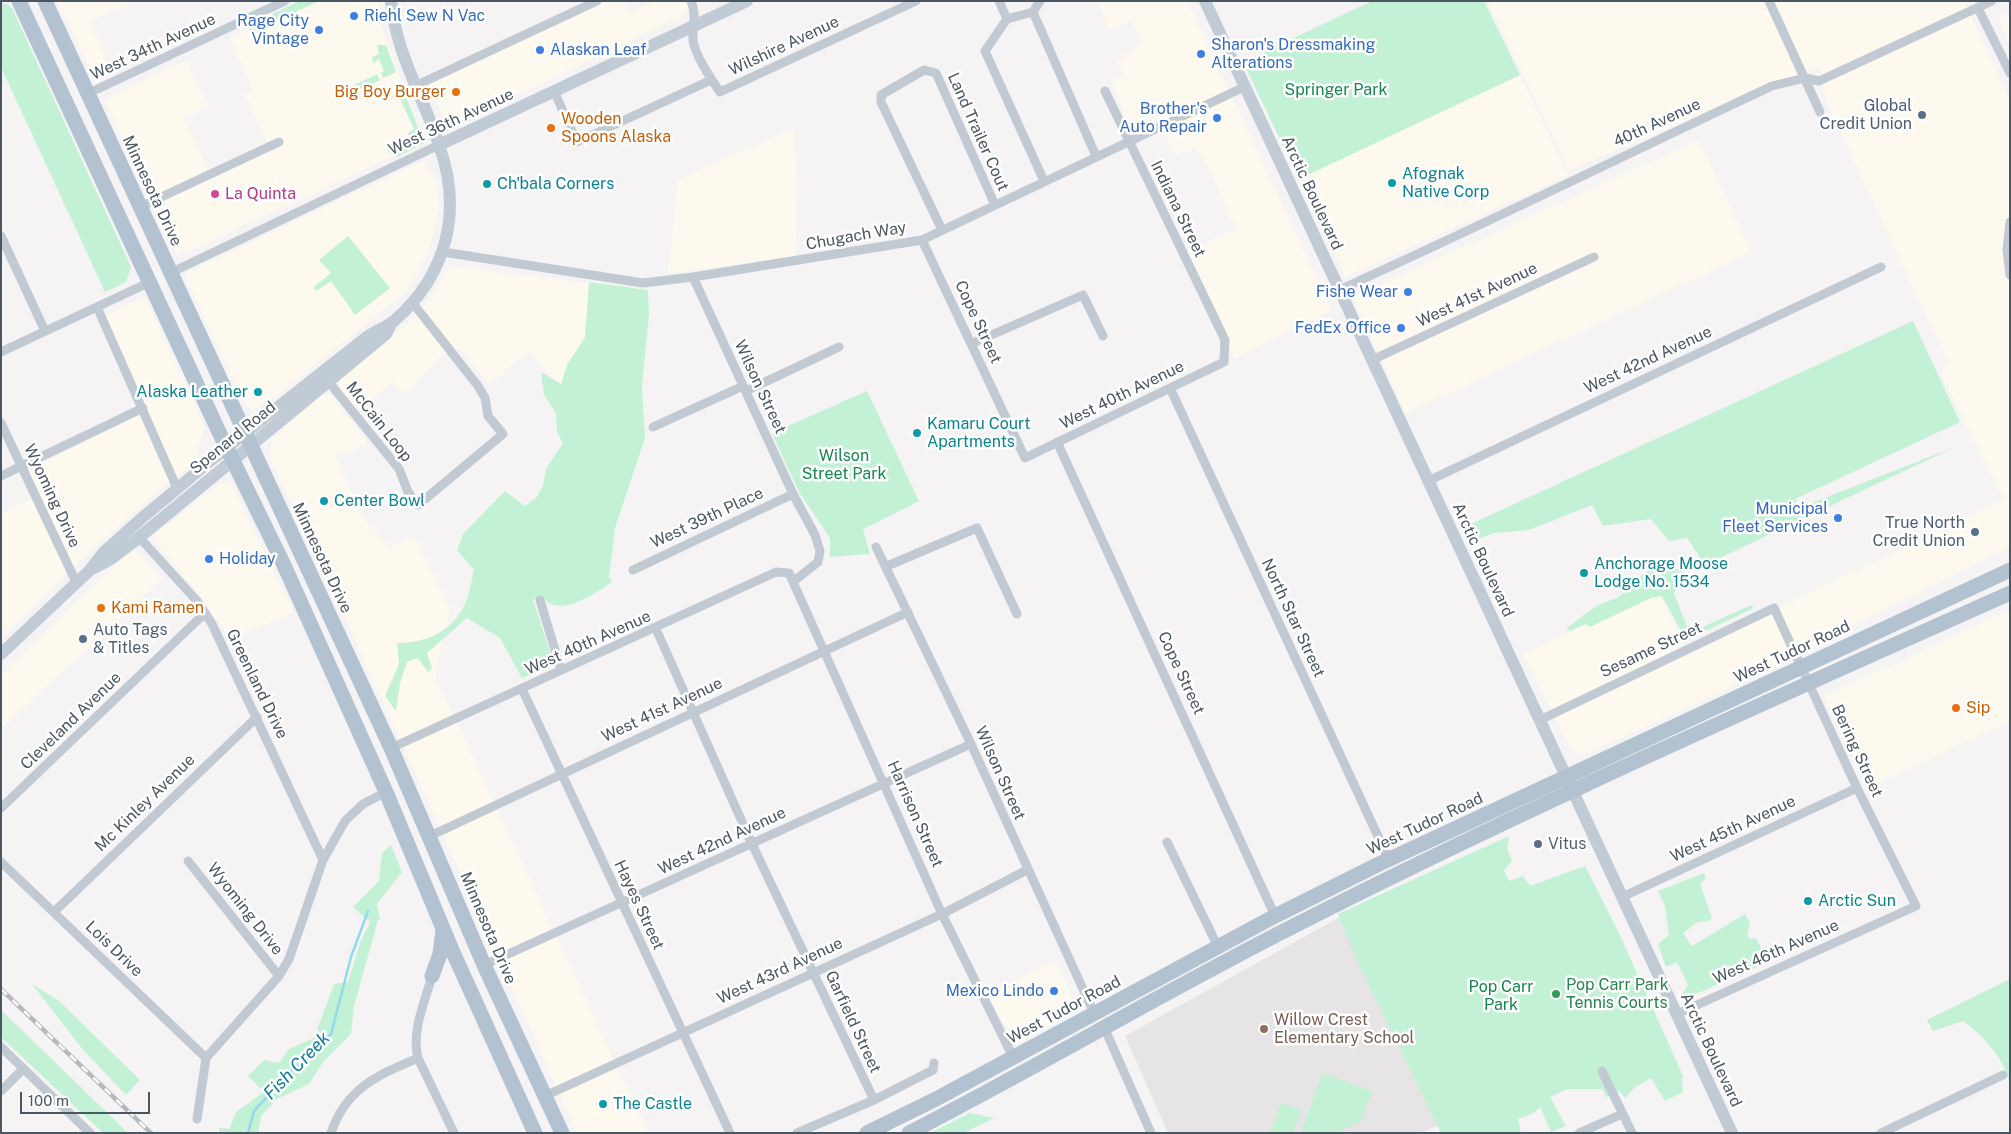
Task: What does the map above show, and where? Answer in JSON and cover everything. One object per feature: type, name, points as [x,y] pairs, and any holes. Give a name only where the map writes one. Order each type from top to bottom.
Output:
[{"type":"main road","points":[[19,1],[229,454],[287,572],[386,792],[465,980],[536,1133]]},
{"type":"main road","name":"Minnesota Drive","points":[[45,1],[391,748],[484,965],[562,1133]]},
{"type":"main road","name":"Spenard Road","points":[[247,440],[368,336],[392,322],[412,302],[435,271],[443,252],[448,232],[450,206],[447,173],[439,145],[414,86],[396,36],[391,1]]},
{"type":"main road","name":"West 36th Avenue","points":[[439,145],[747,1]]},
{"type":"main road","name":"Arctic Boulevard","points":[[1205,1],[1732,1133]]},
{"type":"main road","points":[[95,162],[112,174],[118,171],[119,161]]},
{"type":"main road","name":"Spenard Road","points":[[1,654],[89,571],[104,552],[178,488],[229,454],[328,381],[386,334],[392,322]]},
{"type":"main road","name":"Spenard Road","points":[[89,571],[112,559],[139,537],[229,454]]},
{"type":"main road","name":"West Tudor Road","points":[[867,1133],[1276,916],[1389,860],[2010,570]]},
{"type":"main road","points":[[909,1133],[1284,931],[1574,792],[2010,593]]},
{"type":"main road","points":[[432,976],[440,954],[443,929]]},
{"type":"main road","points":[[432,976],[440,970],[451,969],[465,980]]},
{"type":"main road","points":[[1104,1027],[1109,1019],[1161,990],[1170,982],[1174,970]]},
{"type":"main road","points":[[1025,1071],[1030,1062],[1078,1037],[1094,1023],[1094,1014]]},
{"type":"street","name":"West 34th Avenue","points":[[88,94],[285,1]]},
{"type":"street","points":[[414,86],[597,1]]},
{"type":"street","points":[[554,92],[577,142],[711,80],[693,41],[695,26],[694,10],[691,1]]},
{"type":"street","name":"Wilshire Avenue","points":[[711,80],[720,92],[916,1]]},
{"type":"street","points":[[999,1],[1007,19]]},
{"type":"street","points":[[1040,1],[1032,12],[1007,19],[985,51],[1044,181]]},
{"type":"street","points":[[1769,1],[1820,112]]},
{"type":"street","name":"40th Avenue","points":[[1339,290],[1490,221],[1582,174],[1772,86],[1804,78],[1819,82],[1992,1]]},
{"type":"street","points":[[1978,8],[2010,73]]},
{"type":"street","points":[[1032,12],[1096,156]]},
{"type":"street","name":"Land Trailer Cout","points":[[942,230],[881,102],[881,95],[924,70],[936,73],[994,205]]},
{"type":"street","name":"Chugach Way","points":[[443,252],[643,283],[693,278],[922,240],[1244,87]]},
{"type":"street","name":"Indiana Street","points":[[1105,91],[1225,340]]},
{"type":"street","points":[[140,207],[279,142]]},
{"type":"street","name":"West 36th Avenue","points":[[170,273],[439,145]]},
{"type":"street","points":[[2010,222],[2007,250],[2010,275]]},
{"type":"street","points":[[1,236],[45,331]]},
{"type":"street","name":"Cope Street","points":[[922,240],[972,343],[1017,445]]},
{"type":"street","name":"West 41st Avenue","points":[[1372,360],[1594,257]]},
{"type":"street","name":"West 42nd Avenue","points":[[1428,481],[1881,267]]},
{"type":"street","name":"Wilson Street","points":[[693,278],[793,494],[815,534],[820,551],[818,562],[794,581]]},
{"type":"street","points":[[1,352],[150,282]]},
{"type":"street","points":[[972,343],[1083,295],[1103,336]]},
{"type":"street","name":"McCain Loop","points":[[328,381],[399,469],[408,492],[418,505],[503,434],[488,416],[485,398],[478,386],[412,302]]},
{"type":"street","points":[[97,307],[178,488]]},
{"type":"street","name":"West 40th Avenue","points":[[1017,445],[1025,458],[1224,362],[1225,340]]},
{"type":"street","points":[[653,427],[839,348]]},
{"type":"street","name":"North Star Street","points":[[1170,388],[1389,860]]},
{"type":"street","points":[[1,476],[143,408]]},
{"type":"street","name":"Wyoming Drive","points":[[1,423],[76,582]]},
{"type":"street","name":"Cope Street","points":[[1057,442],[1276,916]]},
{"type":"street","name":"West 39th Place","points":[[633,570],[793,494]]},
{"type":"street","points":[[887,566],[977,528],[1017,614]]},
{"type":"street","name":"Greenland Drive","points":[[139,537],[206,613],[257,717],[323,860]]},
{"type":"street","name":"Wilson Street","points":[[876,547],[887,566],[971,744],[1094,1014]]},
{"type":"street","name":"West 40th Avenue","points":[[391,748],[561,670],[656,629],[776,572],[789,573],[794,581]]},
{"type":"street","name":"Harrison Street","points":[[794,581],[885,782],[942,914],[1013,1057]]},
{"type":"street","points":[[540,600],[561,670]]},
{"type":"street","name":"Sesame Street","points":[[1540,720],[1774,608]]},
{"type":"street","name":"Bering Street","points":[[1774,608],[1857,788],[1916,906]]},
{"type":"street","name":"West 41st Avenue","points":[[430,836],[908,612]]},
{"type":"street","name":"Cleveland Avenue","points":[[1,808],[206,613]]},
{"type":"street","name":"Garfield Street","points":[[656,629],[752,844],[874,1100]]},
{"type":"street","name":"Hayes Street","points":[[522,689],[621,904],[730,1133]]},
{"type":"street","name":"Mc Kinley Avenue","points":[[54,912],[257,717]]},
{"type":"street","name":"West 42nd Avenue","points":[[484,965],[971,744]]},
{"type":"street","name":"West 45th Avenue","points":[[1622,897],[1857,788]]},
{"type":"street","points":[[197,1119],[206,1058],[279,976],[289,959],[323,860],[345,821],[355,811],[386,792]]},
{"type":"street","points":[[1167,842],[1218,947]]},
{"type":"street","name":"Wyoming Drive","points":[[188,861],[279,976]]},
{"type":"street","name":"Lois Drive","points":[[1,862],[206,1058]]},
{"type":"street","name":"West 43rd Avenue","points":[[545,1096],[942,914],[1027,870]]},
{"type":"street","name":"West 46th Avenue","points":[[1677,1014],[1916,906]]},
{"type":"street","points":[[432,976],[415,1046],[418,1058],[454,1133]]},
{"type":"street","points":[[1104,1027],[1151,1133]]},
{"type":"street","points":[[1,1047],[90,1133]]},
{"type":"street","points":[[331,1133],[339,1112],[357,1091],[383,1073],[418,1058]]},
{"type":"street","points":[[797,1133],[874,1100],[933,1070],[934,1063]]},
{"type":"street","points":[[1,1091],[23,1068]]},
{"type":"street","points":[[1602,1071],[1632,1133]]},
{"type":"street","points":[[1881,1133],[2003,1076]]},
{"type":"street","points":[[1580,1133],[1622,1114]]},
{"type":"shaded area","points":[[57,1],[132,1],[89,21],[111,69],[94,77]]},
{"type":"shaded area","points":[[305,1],[378,1],[382,28],[423,142],[177,256],[105,100],[186,60],[208,106],[184,118],[209,170],[267,142],[245,94],[253,90],[230,38]]},
{"type":"shaded area","points":[[588,1],[623,1],[628,13],[655,1],[687,1],[689,9],[685,15],[452,125],[446,124],[424,76]]},
{"type":"shaded area","points":[[1098,1],[1187,1],[1330,307],[1328,312],[1235,359],[1183,254],[1236,229],[1210,171],[1196,148],[1177,156],[1157,120],[1132,134],[1111,81],[1123,76],[1118,62],[1142,42],[1131,20],[1109,30]]},
{"type":"shaded area","points":[[1488,1],[1964,1],[2010,100],[2010,547],[1826,638],[1819,645],[1782,664],[1588,753],[1577,755],[1569,744],[1523,653],[1659,592],[1687,653],[2004,499],[1941,375],[1948,363],[1826,100],[1819,66],[1569,170]]},
{"type":"shaded area","points":[[2010,13],[2010,47],[1999,19]]},
{"type":"shaded area","points":[[1520,75],[1569,175],[1345,277],[1299,179]]},
{"type":"shaded area","points":[[793,129],[797,179],[795,256],[668,274],[678,180]]},
{"type":"shaded area","points":[[1699,140],[1751,252],[1406,413],[1355,303],[1357,295]]},
{"type":"shaded area","points":[[423,161],[435,178],[440,205],[429,251],[406,292],[277,395],[253,410],[246,407],[184,274]]},
{"type":"shaded area","points":[[466,267],[648,290],[649,311],[642,386],[645,438],[558,384],[529,351],[489,385],[461,350],[446,351],[405,394],[393,382],[355,412],[338,390],[340,380],[413,319],[448,269]]},
{"type":"shaded area","points":[[145,297],[205,428],[199,445],[197,460],[153,495],[79,562],[1,638],[1,514],[30,500],[41,498],[29,470],[135,417],[147,413],[104,317]]},
{"type":"shaded area","points":[[329,394],[366,439],[366,444],[335,457],[365,521],[390,547],[414,536],[450,608],[435,676],[648,1133],[577,1133],[496,952],[491,954],[474,917],[479,915],[326,576],[270,459],[272,439],[322,395]]},
{"type":"shaded area","points":[[220,483],[231,483],[294,612],[231,639],[196,590],[158,545],[154,536]]},
{"type":"shaded area","points":[[132,549],[163,578],[1,729],[1,675]]},
{"type":"shaded area","points":[[2010,610],[2010,721],[1870,787],[1824,697]]},
{"type":"shaded area","name":"Willow Crest Elementary School","points":[[1340,917],[1387,1022],[1438,1125],[1421,1133],[1168,1133],[1125,1036]]},
{"type":"shaded area","points":[[1057,961],[1077,1011],[1021,1042],[1015,1042],[987,994]]},
{"type":"green space","points":[[300,1],[319,1],[253,32],[249,30],[249,25]]},
{"type":"green space","name":"Springer Park","points":[[1372,1],[1484,1],[1520,75],[1299,179],[1243,62]]},
{"type":"green space","points":[[1,3],[7,4],[12,8],[131,267],[126,282],[105,292],[1,67]]},
{"type":"green space","points":[[377,45],[386,45],[396,72],[383,78],[381,72],[384,71],[379,59],[373,64],[372,57],[379,54]]},
{"type":"green space","points":[[377,74],[380,80],[342,97],[341,94],[344,90]]},
{"type":"green space","points":[[398,93],[405,94],[424,143],[397,157],[389,153],[385,144],[387,142],[390,148],[410,139],[408,133],[414,129],[399,97],[391,98]]},
{"type":"green space","points":[[348,236],[390,288],[355,315],[331,281],[316,291],[314,287],[331,273],[319,260]]},
{"type":"green space","points":[[589,282],[648,290],[649,315],[642,386],[645,438],[615,528],[609,577],[612,582],[582,600],[565,605],[549,603],[540,595],[533,600],[554,664],[522,678],[500,638],[467,618],[427,653],[432,669],[428,672],[418,658],[407,662],[400,683],[396,711],[385,696],[399,664],[397,643],[418,641],[437,634],[453,622],[460,614],[467,600],[474,570],[457,550],[463,534],[505,491],[525,506],[537,497],[543,485],[546,469],[563,443],[557,432],[556,413],[544,395],[541,372],[561,384],[567,365],[585,337]]},
{"type":"green space","points":[[1913,321],[1960,422],[1795,499],[1799,508],[1955,447],[1705,565],[1687,538],[1669,541],[1651,519],[1603,526],[1592,505],[1529,530],[1494,533],[1473,541],[1464,527]]},
{"type":"green space","name":"Wilson Street Park","points":[[867,391],[919,501],[863,529],[870,554],[830,557],[830,538],[799,492],[772,433]]},
{"type":"green space","points":[[1660,565],[1685,571],[1674,593],[1688,629],[1696,630],[1751,605],[1754,608],[1684,641],[1683,635],[1662,596],[1651,598],[1590,627],[1585,624],[1570,631],[1567,628],[1596,606],[1619,597],[1645,572]]},
{"type":"green space","name":"Pop Carr Park","points":[[1509,836],[1507,849],[1512,861],[1504,870],[1509,881],[1523,876],[1530,886],[1585,866],[1618,931],[1684,1078],[1682,1079],[1683,1092],[1665,1101],[1651,1078],[1635,1087],[1625,1098],[1619,1091],[1607,1097],[1602,1089],[1567,1089],[1550,1097],[1566,1126],[1551,1132],[1540,1107],[1534,1113],[1518,1119],[1521,1133],[1441,1133],[1358,963],[1338,914]]},
{"type":"green space","points":[[391,845],[402,872],[377,904],[380,920],[378,920],[354,1006],[351,1034],[323,1062],[309,1084],[277,1099],[261,1116],[258,1133],[220,1133],[219,1128],[229,1129],[236,1112],[264,1092],[248,1076],[264,1060],[279,1063],[289,1049],[314,1038],[334,984],[348,982],[360,943],[370,922],[353,907],[379,881],[382,853]]},
{"type":"green space","points":[[1704,873],[1706,878],[1700,884],[1712,918],[1709,921],[1697,922],[1683,933],[1692,946],[1745,914],[1750,923],[1747,934],[1750,939],[1756,938],[1768,962],[1685,999],[1681,996],[1688,985],[1677,962],[1666,967],[1658,944],[1669,935],[1665,906],[1658,891]]},
{"type":"green space","points":[[2010,979],[2010,1088],[2000,1059],[1978,1033],[1963,1021],[1933,1031],[1927,1020]]},
{"type":"green space","points":[[32,984],[59,1001],[140,1080],[126,1095],[84,1051]]},
{"type":"green space","points":[[1,1010],[128,1133],[103,1133],[1,1037]]},
{"type":"green space","points":[[1322,1073],[1372,1091],[1361,1121],[1335,1133],[1301,1133]]},
{"type":"green space","points":[[1281,1103],[1301,1110],[1293,1133],[1270,1133]]},
{"type":"green space","points":[[970,1113],[994,1118],[964,1133],[930,1133]]},
{"type":"waterway","name":"Fish Creek","points":[[248,1133],[254,1111],[289,1073],[331,1034],[351,957],[368,911]]},
{"type":"railway","points":[[1,989],[151,1133]]},
{"type":"place","name":"Riehl Sew N Vac","points":[[354,16]]},
{"type":"place","name":"Rage City Vintage","points":[[319,30]]},
{"type":"place","name":"Alaskan Leaf","points":[[540,50]]},
{"type":"place","name":"Sharon's Dressmaking Alterations","points":[[1201,54]]},
{"type":"place","name":"Big Boy Burger","points":[[456,92]]},
{"type":"place","name":"Global Credit Union","points":[[1922,115]]},
{"type":"place","name":"Brother's Auto Repair","points":[[1217,118]]},
{"type":"place","name":"Wooden Spoons Alaska","points":[[551,128]]},
{"type":"place","name":"Afognak Native Corp","points":[[1392,183]]},
{"type":"place","name":"Ch'bala Corners","points":[[487,184]]},
{"type":"place","name":"La Quinta","points":[[215,194]]},
{"type":"place","name":"Fishe Wear","points":[[1408,292]]},
{"type":"place","name":"FedEx Office","points":[[1401,328]]},
{"type":"place","name":"Alaska Leather","points":[[258,392]]},
{"type":"place","name":"Kamaru Court Apartments","points":[[917,433]]},
{"type":"place","name":"Center Bowl","points":[[324,501]]},
{"type":"place","name":"Municipal Fleet Services","points":[[1838,518]]},
{"type":"place","name":"True North Credit Union","points":[[1975,532]]},
{"type":"place","name":"Holiday","points":[[209,559]]},
{"type":"place","name":"Anchorage Moose Lodge No. 1534","points":[[1584,573]]},
{"type":"place","name":"Kami Ramen","points":[[101,608]]},
{"type":"place","name":"Auto Tags & Titles","points":[[83,639]]},
{"type":"place","name":"Sip","points":[[1956,708]]},
{"type":"place","name":"Vitus","points":[[1538,844]]},
{"type":"place","name":"Arctic Sun","points":[[1808,901]]},
{"type":"place","name":"Mexico Lindo","points":[[1054,991]]},
{"type":"place","name":"Pop Carr Park Tennis Courts","points":[[1556,994]]},
{"type":"place","name":"Willow Crest Elementary School","points":[[1264,1029]]},
{"type":"place","name":"The Castle","points":[[603,1104]]}]
